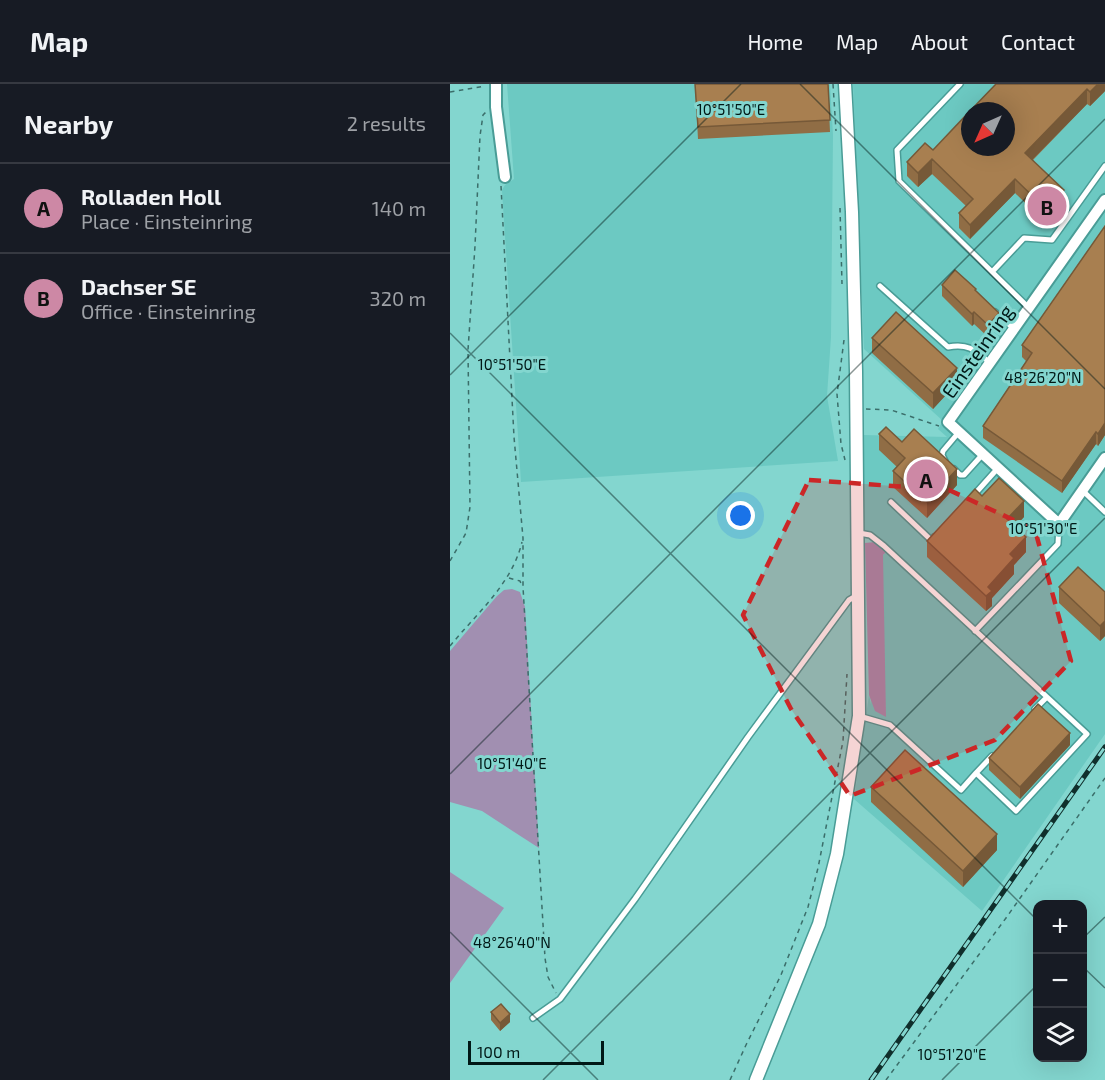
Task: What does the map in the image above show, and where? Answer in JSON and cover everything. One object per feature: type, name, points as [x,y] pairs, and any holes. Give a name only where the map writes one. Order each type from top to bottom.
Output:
[{"type":"street","points":[[496,84],[496,107],[505,177]]},
{"type":"street","points":[[756,1080],[819,924],[837,854],[859,716],[857,595],[859,532],[852,212],[845,84]]},
{"type":"street","name":"Einsteinring","points":[[1059,524],[948,422],[1105,200]]},
{"type":"street","points":[[1059,524],[1105,458]]},
{"type":"lane","points":[[960,84],[897,150],[899,181],[1029,308]]},
{"type":"lane","points":[[992,272],[1024,238],[1052,240],[1105,166]]},
{"type":"lane","points":[[880,286],[948,347],[962,345],[977,352],[990,363]]},
{"type":"lane","points":[[990,307],[1014,329]]},
{"type":"lane","points":[[959,432],[942,455],[960,475],[964,475],[983,454]]},
{"type":"lane","points":[[969,500],[998,468]]},
{"type":"lane","points":[[1082,490],[1105,512]]},
{"type":"lane","points":[[891,502],[932,540],[939,532]]},
{"type":"lane","points":[[975,631],[1058,544],[1059,524]]},
{"type":"lane","points":[[859,532],[870,535],[884,546],[1087,734],[1016,811],[976,774]]},
{"type":"lane","points":[[533,1018],[560,999],[635,899],[768,709],[849,600],[857,595]]},
{"type":"lane","points":[[1031,714],[1047,697]]},
{"type":"lane","points":[[859,716],[890,725],[961,790],[999,748]]},
{"type":"path","points":[[450,92],[496,84]]},
{"type":"path","points":[[833,84],[836,135]]},
{"type":"path","points":[[450,561],[466,533],[470,507],[468,350],[480,136],[483,115],[496,107]]},
{"type":"path","points":[[505,177],[500,189],[500,199],[514,437],[523,538],[523,586],[545,958],[548,977],[560,999]]},
{"type":"path","points":[[840,199],[843,292]]},
{"type":"path","points":[[844,339],[837,394],[842,444],[847,466]]},
{"type":"path","points":[[838,410],[844,409]]},
{"type":"path","points":[[865,409],[891,410],[933,425],[940,426],[948,422]]},
{"type":"path","points":[[450,646],[507,578],[518,558],[523,538]]},
{"type":"path","points":[[507,578],[520,581],[523,586]]},
{"type":"path","points":[[730,1080],[781,975],[808,907],[843,741],[847,673]]},
{"type":"path","points":[[886,1080],[1006,918],[1105,778]]},
{"type":"highlighted area","points":[[809,480],[949,490],[1035,530],[1071,661],[995,740],[850,796],[791,709],[743,615]]},
{"type":"shaded area","points":[[507,84],[830,84],[833,135],[831,337],[827,396],[838,461],[521,482],[502,190],[514,179]]},
{"type":"shaded area","points":[[853,84],[1105,84],[1105,734],[982,911],[854,799],[869,695],[871,704],[883,555],[887,551],[864,533],[864,435],[947,437],[938,429],[943,421],[864,349]]},
{"type":"shaded area","points":[[875,542],[887,551],[883,555],[886,717],[875,711],[869,695],[865,543]]},
{"type":"shaded area","points":[[512,589],[520,592],[525,607],[539,848],[482,811],[450,802],[450,651],[497,596],[504,590]]},
{"type":"shaded area","points":[[450,872],[504,908],[450,983]]},
{"type":"building","points":[[695,84],[828,84],[830,120],[698,127]]},
{"type":"building","points":[[996,84],[1098,84],[1090,92],[1087,89],[1025,153],[1064,190],[1046,209],[1015,179],[970,225],[959,213],[973,199],[932,159],[918,173],[907,162],[925,143],[933,150],[961,120],[961,156],[1015,156],[1015,102],[979,102]]},
{"type":"building","points":[[1105,226],[1105,423],[1098,434],[1096,432],[1062,481],[983,426],[1032,353],[1022,345]]},
{"type":"building","points":[[955,270],[999,313],[988,325],[974,312],[972,314],[942,285]]},
{"type":"building","points":[[896,312],[957,368],[933,393],[872,338]]},
{"type":"building","points":[[886,427],[902,442],[914,429],[957,469],[927,502],[893,471],[905,458],[879,434]]},
{"type":"building","points":[[999,478],[1024,501],[1007,519],[1026,537],[1010,554],[1014,558],[988,587],[992,591],[986,596],[927,541],[975,489],[982,496]]},
{"type":"building","points":[[1078,567],[1105,592],[1105,621],[1100,626],[1059,587]]},
{"type":"building","points":[[1038,704],[1070,733],[1020,787],[989,758]]},
{"type":"building","points":[[905,750],[997,834],[963,871],[871,787]]},
{"type":"building","points":[[501,1004],[510,1014],[500,1023],[491,1012]]},
{"type":"railway","points":[[871,1080],[1105,747]]},
{"type":"place","name":"Dachser SE","points":[[1047,206]]},
{"type":"place","name":"Rolladen Holl","points":[[926,479]]}]
